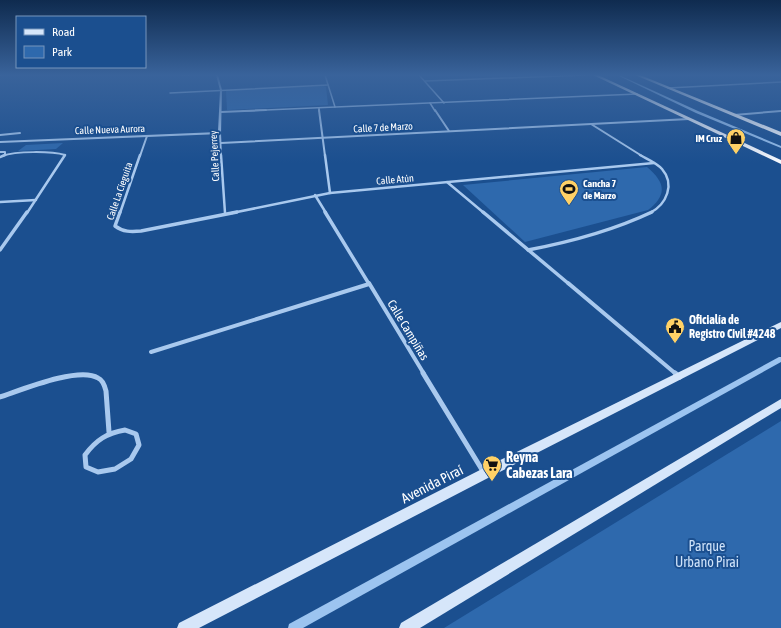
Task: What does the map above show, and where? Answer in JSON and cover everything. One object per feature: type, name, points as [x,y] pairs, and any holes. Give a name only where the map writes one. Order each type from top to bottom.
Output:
[{"type":"highway","points":[[658,104],[781,162]]},
{"type":"highway","points":[[708,104],[781,134]]},
{"type":"main road","name":"Avenida Piraí","points":[[184,628],[484,474],[781,325]]},
{"type":"main road","points":[[406,628],[781,403]]},
{"type":"street","name":"Calle Pejerrey","points":[[221,104],[220,133],[225,213]]},
{"type":"street","name":"Calle 7 de Marzo","points":[[221,112],[399,104]]},
{"type":"street","points":[[431,104],[449,131]]},
{"type":"street","points":[[319,108],[330,193]]},
{"type":"street","points":[[734,115],[781,111]]},
{"type":"street","name":"Calle 7 de Marzo","points":[[221,143],[689,119]]},
{"type":"street","points":[[528,250],[558,244],[632,221],[658,209],[667,197],[669,181],[661,168],[590,124]]},
{"type":"street","points":[[0,135],[20,133]]},
{"type":"street","name":"Calle Nueva Aurora","points":[[0,142],[220,133]]},
{"type":"street","name":"Calle La Cieguita","points":[[141,231],[121,231],[115,226],[147,136]]},
{"type":"street","points":[[0,152],[5,152],[5,155]]},
{"type":"street","points":[[0,157],[5,155],[46,153],[62,153],[65,155],[36,200],[0,250]]},
{"type":"street","name":"Calle Atún","points":[[141,231],[330,193],[654,163]]},
{"type":"street","points":[[447,182],[680,377]]},
{"type":"street","name":"Calle Campiñas","points":[[315,195],[484,474]]},
{"type":"street","points":[[0,202],[36,200]]},
{"type":"street","points":[[151,352],[368,284]]},
{"type":"street","points":[[0,397],[72,375],[88,374],[100,378],[105,386],[109,432]]},
{"type":"street","points":[[125,430],[136,434],[139,445],[131,459],[115,469],[98,472],[86,467],[85,455],[94,442],[109,432],[125,430]]},
{"type":"green space","points":[[227,104],[328,105],[227,110]]},
{"type":"green space","points":[[63,143],[56,149],[18,151],[26,145]]},
{"type":"green space","name":"Cancha 7 de Marzo","points":[[647,167],[658,178],[662,189],[659,199],[648,210],[525,242],[463,185]]},
{"type":"green space","name":"Parque Urbano Pirai","points":[[781,421],[781,628],[444,628]]},
{"type":"waterway","points":[[681,104],[781,147]]},
{"type":"waterway","points":[[293,628],[781,359]]},
{"type":"place","name":"IM Cruz","points":[[736,155]]},
{"type":"place","name":"Cancha 7 de Marzo","points":[[569,206]]},
{"type":"place","name":"Oficialía de Registro Civil #4248","points":[[675,344]]},
{"type":"place","name":"Reyna Cabezas Lara","points":[[492,482]]}]
